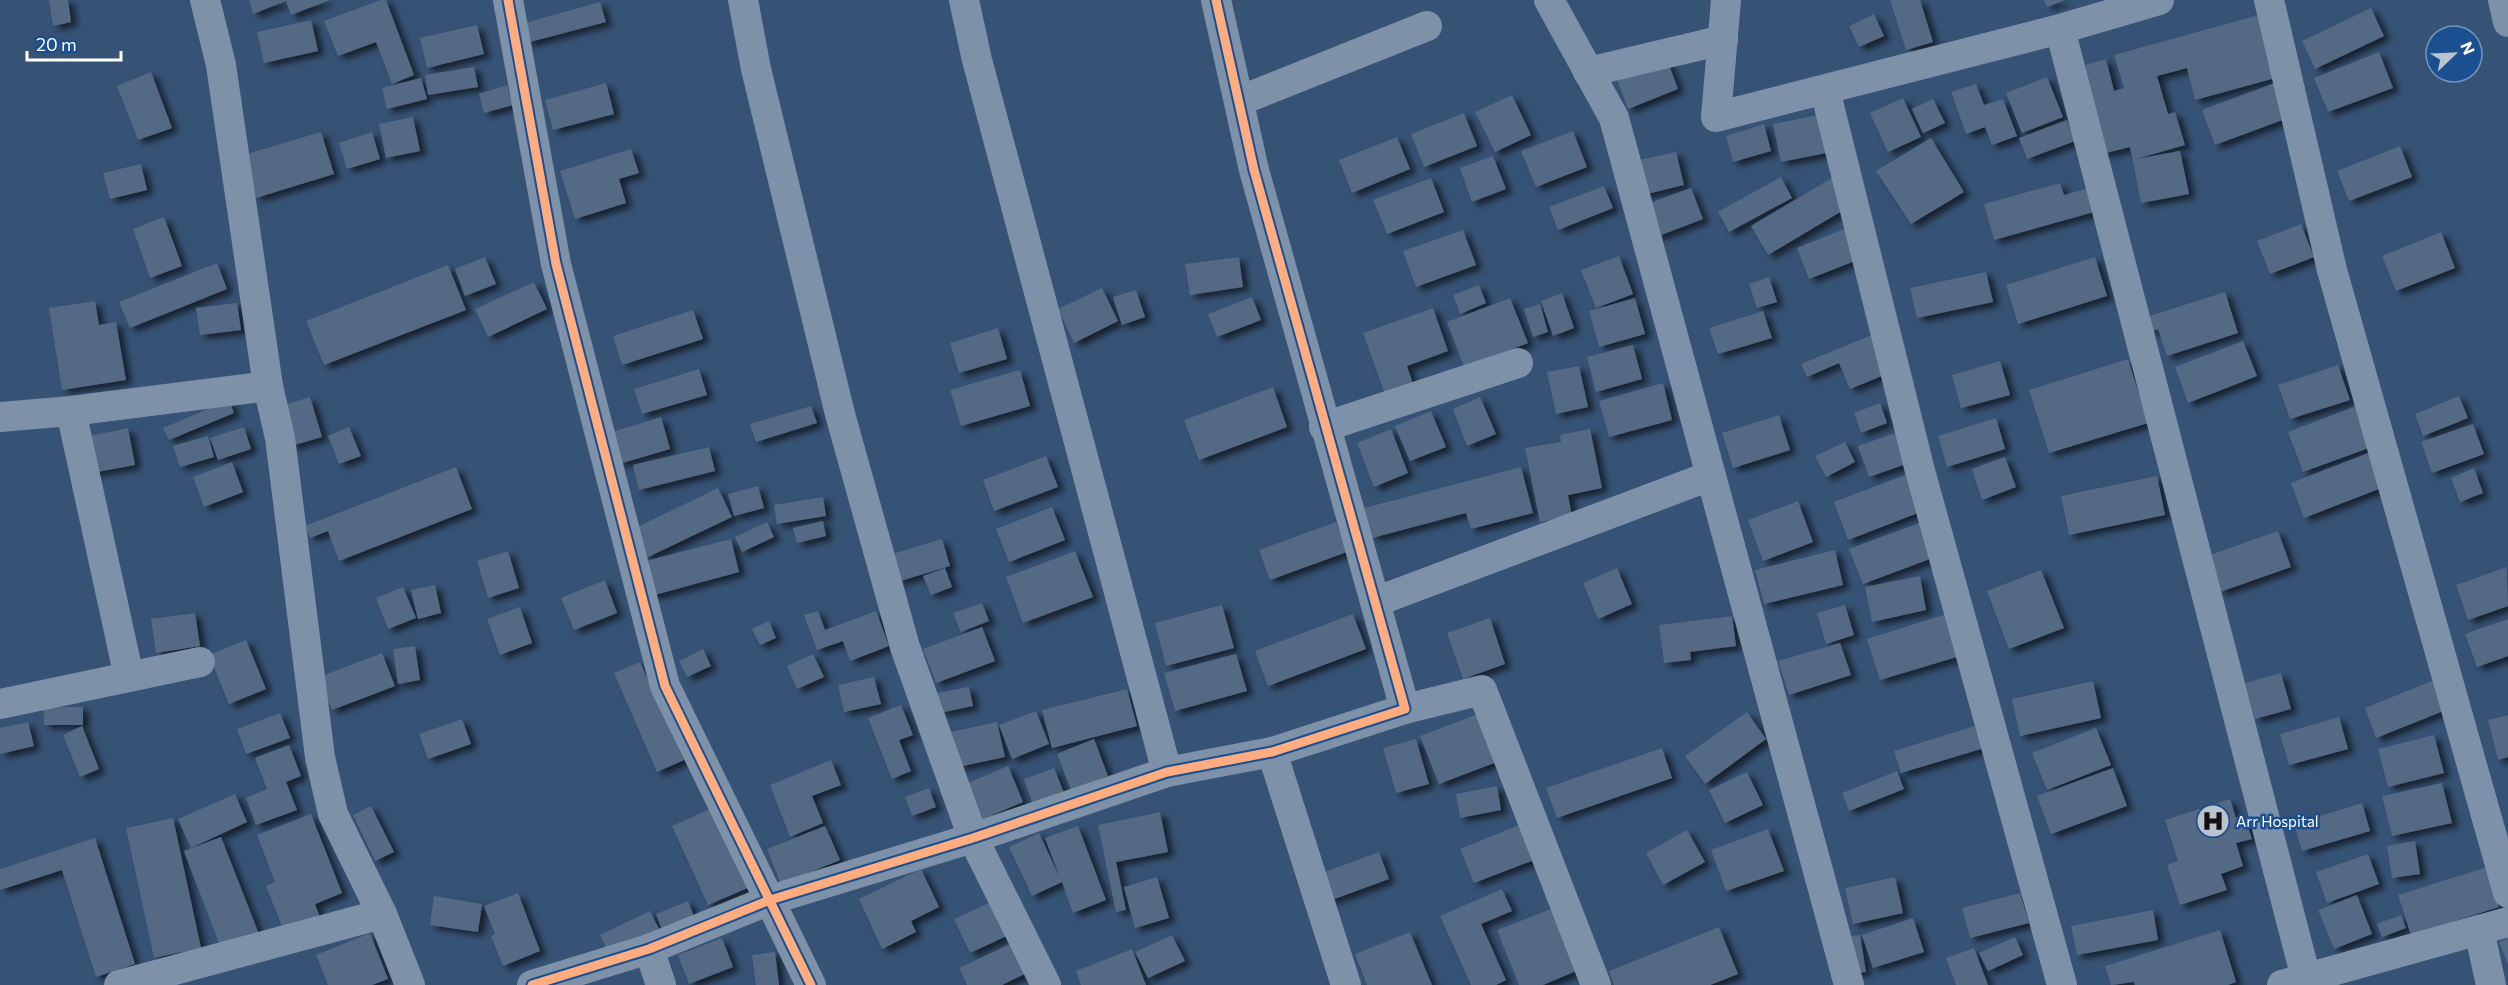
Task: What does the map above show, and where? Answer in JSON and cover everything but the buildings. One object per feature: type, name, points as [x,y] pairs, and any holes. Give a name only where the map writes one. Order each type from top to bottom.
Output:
[{"type":"street","points":[[205,0],[221,65],[268,386],[279,438],[320,757],[333,814],[382,914],[410,985]]},
{"type":"street","points":[[508,0],[556,264],[664,686],[811,985]]},
{"type":"street","points":[[743,0],[756,69],[843,425],[905,647],[973,838],[1046,985]]},
{"type":"street","points":[[964,0],[977,60],[1167,772]]},
{"type":"street","points":[[1216,0],[1254,170],[1324,427],[1405,709]]},
{"type":"street","points":[[1549,0],[1614,118],[1849,985]]},
{"type":"street","points":[[1726,0],[1716,117],[2060,29],[2153,1]]},
{"type":"street","points":[[2269,0],[2332,270],[2508,893]]},
{"type":"street","points":[[2503,0],[2508,22]]},
{"type":"street","points":[[1239,101],[1427,26]]},
{"type":"street","points":[[2060,29],[2294,982],[2508,922]]},
{"type":"street","points":[[1588,72],[1723,40]]},
{"type":"street","points":[[1826,90],[1919,467],[2062,985]]},
{"type":"street","points":[[1324,427],[1518,363]]},
{"type":"street","points":[[0,417],[71,411],[268,386]]},
{"type":"street","points":[[71,411],[129,676]]},
{"type":"street","points":[[1376,602],[1710,476]]},
{"type":"street","points":[[0,704],[200,662]]},
{"type":"street","points":[[532,985],[649,949],[770,900],[973,838],[1167,772],[1272,752],[1405,709],[1482,690],[1596,985]]},
{"type":"street","points":[[1272,752],[1346,985]]},
{"type":"street","points":[[119,985],[382,914]]},
{"type":"street","points":[[2478,930],[2491,985]]},
{"type":"street","points":[[649,949],[661,985]]},
{"type":"cycle path","points":[[508,0],[556,264],[665,686],[811,985]]},
{"type":"cycle path","points":[[532,985],[649,949],[770,900],[973,838],[1167,772],[1272,752],[1405,709],[1254,170],[1216,0]]},
{"type":"place","name":"Arr Hospital","points":[[2213,821]]}]
